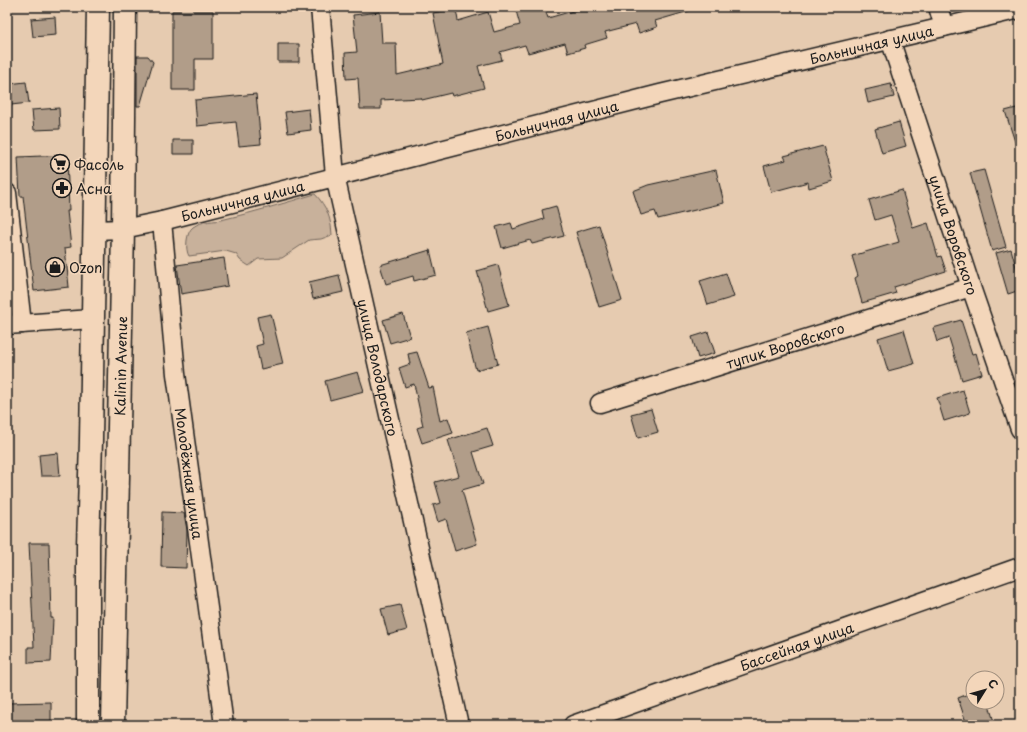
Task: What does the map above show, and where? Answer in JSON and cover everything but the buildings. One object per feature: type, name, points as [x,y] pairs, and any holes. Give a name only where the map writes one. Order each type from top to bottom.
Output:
[{"type":"main road","name":"Kalinin Avenue","points":[[88,725],[88,546],[92,440],[92,319],[98,7]]},
{"type":"main road","name":"Kalinin Avenue","points":[[113,725],[123,229],[125,7]]},
{"type":"street","name":"улица Володарского","points":[[320,7],[335,176],[460,725]]},
{"type":"street","points":[[938,7],[944,27]]},
{"type":"street","name":"Больничная улица","points":[[94,230],[123,229],[162,221],[652,96],[890,39],[1020,10]]},
{"type":"street","name":"улица Воровского","points":[[890,39],[970,287],[1020,430]]},
{"type":"street","points":[[7,193],[15,324],[92,319]]},
{"type":"street","name":"Молодёжная улица","points":[[162,221],[176,374],[224,725]]},
{"type":"street","name":"тупик Воровского","points":[[600,403],[970,287]]},
{"type":"street","name":"Бассейная улица","points":[[573,725],[1020,567]]},
{"type":"shaded area","points":[[315,194],[328,213],[332,235],[321,239],[309,240],[282,258],[258,259],[249,266],[240,260],[236,254],[226,251],[189,256],[187,241],[189,233],[193,227],[197,225],[248,213]]},
{"type":"place","name":"Фасоль","points":[[60,164]]},
{"type":"place","name":"Асна","points":[[62,188]]},
{"type":"place","name":"Ozon","points":[[55,267]]}]
